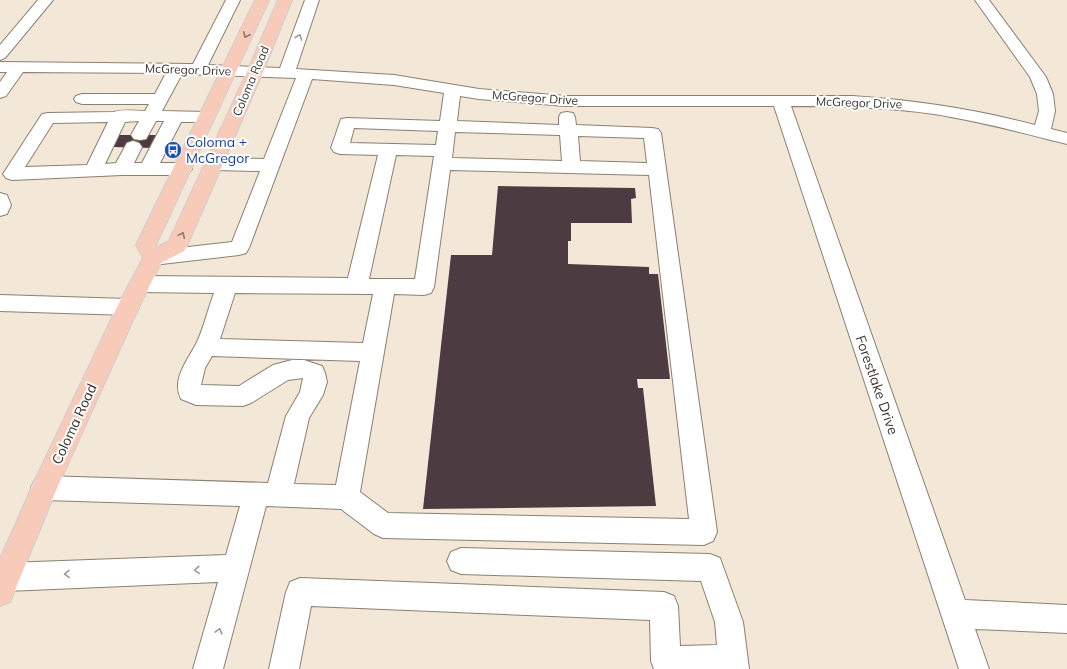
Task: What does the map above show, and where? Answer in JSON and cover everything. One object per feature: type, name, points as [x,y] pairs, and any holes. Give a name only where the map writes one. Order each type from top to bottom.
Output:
[{"type":"main road","name":"Coloma Road","points":[[153,258],[146,245],[262,0]]},
{"type":"main road","name":"Coloma Road","points":[[3,585],[44,488],[128,307],[153,258],[177,246],[255,72],[285,0]]},
{"type":"street","points":[[0,55],[46,0]]},
{"type":"street","points":[[198,68],[233,0]]},
{"type":"street","name":"Coloma Road","points":[[286,74],[312,0]]},
{"type":"street","points":[[982,0],[1038,77],[1045,94],[1047,111],[1042,132]]},
{"type":"street","name":"McGregor Drive","points":[[0,67],[198,68],[229,71],[306,74],[394,80],[508,98],[565,101],[852,101],[889,103],[926,107],[1007,122],[1067,139]]},
{"type":"street","points":[[0,93],[19,67]]},
{"type":"street","points":[[73,117],[82,99],[103,68]]},
{"type":"street","points":[[122,169],[177,68]]},
{"type":"street","points":[[153,258],[239,248],[306,74]]},
{"type":"street","points":[[140,284],[424,287],[453,90]]},
{"type":"street","points":[[82,99],[159,99]]},
{"type":"street","points":[[565,101],[572,167]]},
{"type":"street","name":"Forestlake Drive","points":[[781,101],[974,669]]},
{"type":"street","points":[[183,169],[148,168],[12,174],[48,118],[120,115],[206,117]]},
{"type":"street","points":[[94,170],[120,115]]},
{"type":"street","points":[[148,168],[174,116]]},
{"type":"street","points":[[44,488],[346,497],[383,525],[704,532],[652,133],[447,128],[347,123],[340,148],[388,150],[443,158],[572,167],[656,169]]},
{"type":"street","points":[[357,286],[388,150]]},
{"type":"street","points":[[214,164],[270,165]]},
{"type":"street","points":[[0,199],[2,205],[0,209]]},
{"type":"street","points":[[208,669],[236,568],[298,416],[311,395],[316,382],[314,373],[304,369],[292,369],[280,372],[243,396],[196,395],[189,392],[197,358],[206,347],[227,285]]},
{"type":"street","points":[[346,497],[385,286]]},
{"type":"street","points":[[0,303],[128,307]]},
{"type":"street","points":[[206,347],[372,352]]},
{"type":"street","points":[[284,669],[300,592],[664,606],[666,661],[734,665],[729,622],[710,568],[461,561]]},
{"type":"street","points":[[3,585],[236,568]]},
{"type":"street","points":[[955,614],[1067,619]]},
{"type":"building","points":[[119,135],[160,135],[154,148],[112,147]]},
{"type":"building","points":[[498,186],[635,188],[636,198],[631,199],[632,223],[571,223],[571,241],[568,241],[568,264],[649,267],[649,274],[658,274],[670,379],[637,379],[638,388],[643,388],[656,506],[423,509],[451,255],[492,255]]},
{"type":"place","name":"Coloma + McGregor","points":[[173,150]]}]
